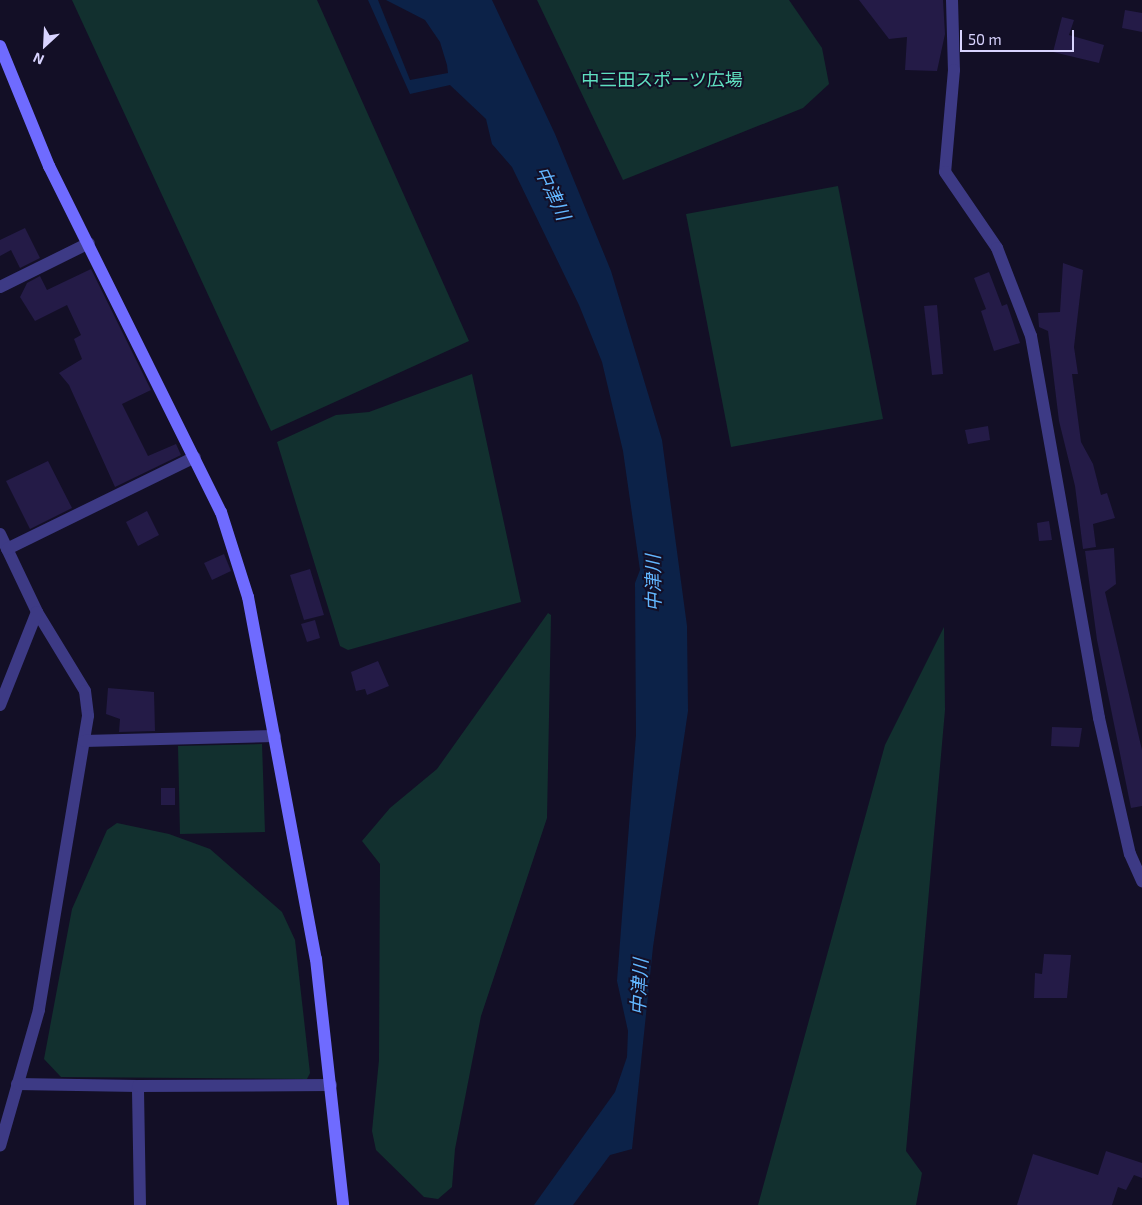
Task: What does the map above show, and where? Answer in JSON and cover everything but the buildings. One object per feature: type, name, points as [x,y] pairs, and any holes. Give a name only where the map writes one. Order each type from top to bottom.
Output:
[{"type":"street","points":[[952,0],[954,70],[945,172],[997,248],[1031,336],[1099,718],[1130,854],[1142,881]]},
{"type":"street","points":[[0,46],[50,166],[221,512],[248,597],[316,959],[343,1205]]},
{"type":"street","points":[[0,287],[88,243]]},
{"type":"street","points":[[7,549],[195,457]]},
{"type":"street","points":[[0,534],[37,612],[85,690],[84,741],[39,1010],[0,1146]]},
{"type":"street","points":[[0,705],[37,612]]},
{"type":"street","points":[[84,741],[275,736]]},
{"type":"street","points":[[18,1084],[138,1086],[331,1085]]},
{"type":"street","points":[[138,1086],[140,1205]]},
{"type":"green space","points":[[72,0],[317,0],[469,341],[271,431]]},
{"type":"green space","name":"中三田スポーツ広場","points":[[537,0],[789,0],[822,48],[829,84],[803,108],[623,180]]},
{"type":"green space","points":[[838,186],[883,419],[731,447],[686,214]]},
{"type":"green space","points":[[472,374],[521,602],[348,650],[340,646],[277,442],[336,415],[369,412]]},
{"type":"green space","points":[[548,613],[551,615],[547,818],[481,1016],[455,1149],[452,1187],[438,1199],[424,1197],[376,1150],[372,1131],[379,1060],[380,864],[362,841],[390,808],[437,769]]},
{"type":"green space","points":[[944,627],[945,710],[906,1151],[922,1173],[916,1205],[758,1205],[885,745]]},
{"type":"green space","points":[[262,744],[265,832],[180,834],[178,746]]},
{"type":"green space","points":[[117,823],[169,834],[210,849],[282,912],[295,940],[310,1073],[307,1079],[61,1077],[44,1059],[72,909],[107,830]]},
{"type":"water","name":"中津川","points":[[368,0],[378,0],[410,80],[448,73],[447,65],[440,42],[425,20],[386,0],[492,0],[555,134],[611,271],[662,440],[687,626],[688,711],[653,947],[632,1149],[610,1155],[573,1205],[534,1205],[615,1092],[627,1057],[628,1031],[617,981],[636,735],[635,583],[640,570],[623,451],[602,362],[579,305],[512,167],[492,144],[486,119],[450,85],[410,94]]}]
